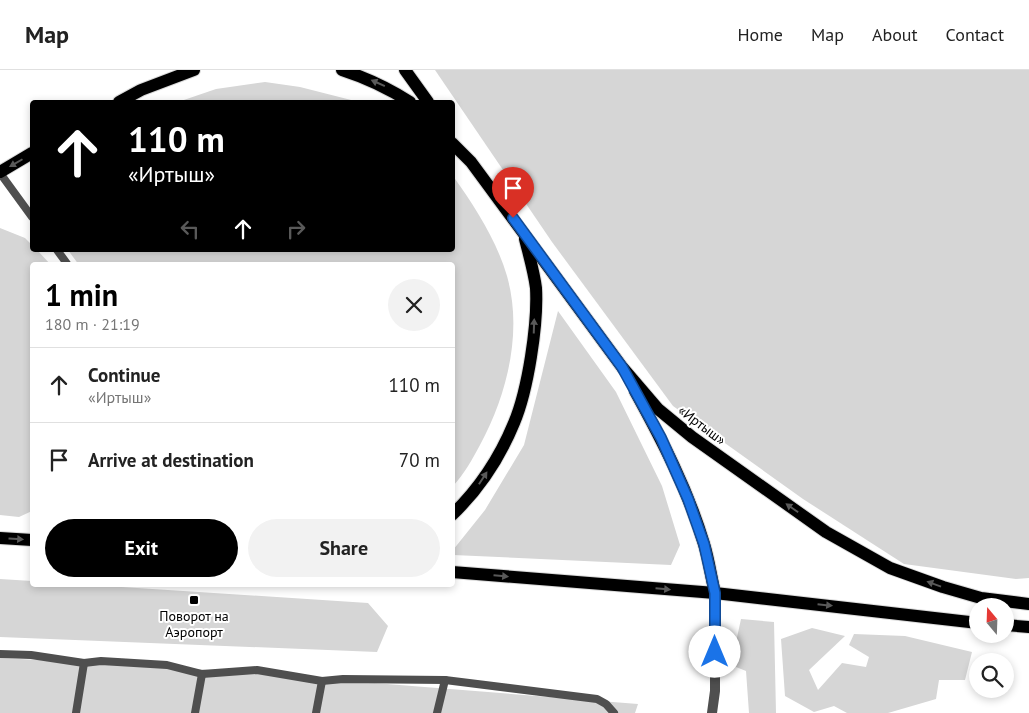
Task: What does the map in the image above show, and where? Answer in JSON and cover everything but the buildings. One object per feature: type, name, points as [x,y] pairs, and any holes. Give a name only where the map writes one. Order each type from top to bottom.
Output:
[{"type":"main road","points":[[141,90],[166,70]]},
{"type":"main road","points":[[123,100],[141,90],[194,70]]},
{"type":"main road","points":[[342,70],[387,87],[407,100]]},
{"type":"main road","points":[[405,70],[427,100]]},
{"type":"main road","points":[[455,140],[471,162]]},
{"type":"main road","name":"«Иртыш»","points":[[455,146],[471,162],[524,232],[564,290],[622,367],[658,409],[685,431],[826,532],[890,568],[981,598],[1029,604]]},
{"type":"main road","points":[[0,173],[30,154]]},
{"type":"main road","points":[[455,513],[468,500],[494,461],[514,423],[524,390],[534,337],[536,287],[524,232]]},
{"type":"main road","points":[[622,367],[661,438],[688,499],[704,544],[715,593]]},
{"type":"main road","points":[[0,538],[30,540]]},
{"type":"main road","points":[[455,572],[715,593],[969,622]]},
{"type":"main road","points":[[1014,626],[1029,627]]},
{"type":"street","points":[[712,713],[715,691],[715,593]]},
{"type":"lane","points":[[0,173],[30,214]]},
{"type":"lane","points":[[0,654],[31,655],[84,663],[101,661],[167,666],[202,674],[257,670],[322,681],[343,679],[444,680],[597,699],[606,704],[614,713]]},
{"type":"lane","points":[[76,713],[84,663]]},
{"type":"lane","points":[[195,713],[202,674]]},
{"type":"lane","points":[[437,713],[444,680]]},
{"type":"lane","points":[[316,713],[322,681]]},
{"type":"shaded area","points":[[435,70],[1029,70],[1029,578],[1016,579],[904,564],[803,499],[673,406],[552,242]]},
{"type":"shaded area","points":[[265,82],[300,87],[351,100],[184,100],[216,89]]},
{"type":"shaded area","points":[[455,179],[491,236],[507,276],[512,297],[513,341],[505,384],[490,426],[474,456],[455,483],[455,262],[77,262],[69,252],[455,252]]},
{"type":"shaded area","points":[[0,228],[25,238],[30,243],[30,252],[39,252],[48,262],[30,262],[30,512],[19,517],[0,515]]},
{"type":"shaded area","points":[[558,311],[616,392],[662,486],[680,545],[671,565],[455,555],[455,548],[485,510],[524,445]]},
{"type":"shaded area","points":[[0,579],[30,581],[30,587],[122,587],[368,603],[388,626],[377,652],[0,637]]},
{"type":"shaded area","points":[[741,619],[774,622],[776,713],[749,713],[746,671],[731,665]]},
{"type":"shaded area","points":[[812,628],[845,636],[809,670],[818,690],[842,663],[866,667],[869,657],[849,645],[854,634],[905,636],[972,652],[969,653],[969,664],[965,680],[939,680],[936,699],[888,713],[847,713],[834,706],[814,712],[785,696],[781,639]]},
{"type":"shaded area","points":[[0,658],[158,666],[638,704],[635,713],[0,713]]},
{"type":"place","name":"Поворот на Аэропорт","points":[[194,600]]},
{"type":"route","points":[[513,218],[622,367],[661,438],[688,499],[704,544],[715,593],[715,652]]}]
